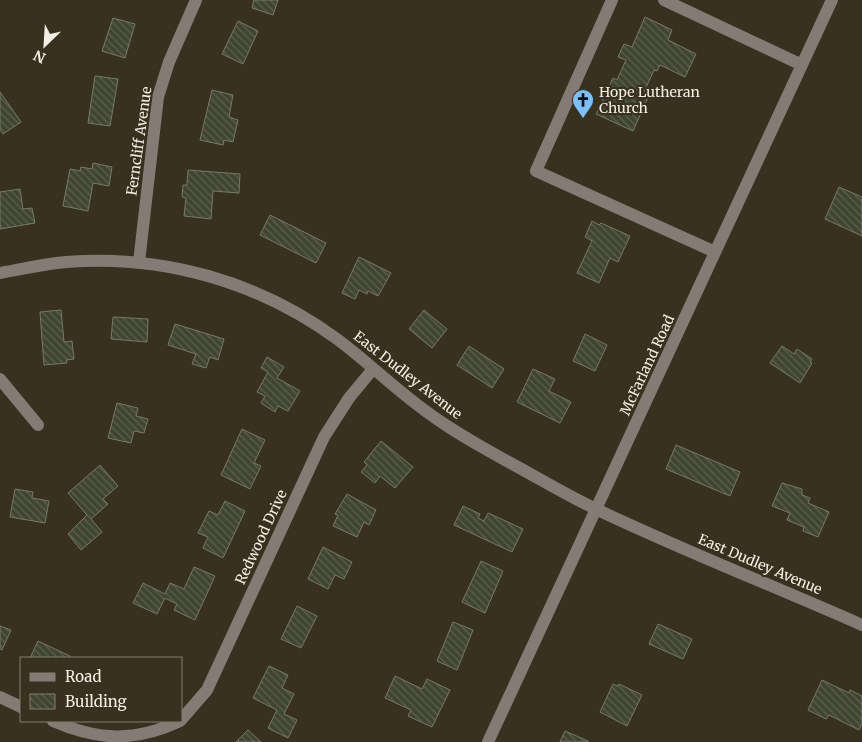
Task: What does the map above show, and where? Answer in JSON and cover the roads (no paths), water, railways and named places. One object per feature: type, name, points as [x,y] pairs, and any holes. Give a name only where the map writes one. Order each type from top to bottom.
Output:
[{"type":"street","name":"Ferncliff Avenue","points":[[139,262],[158,97],[169,62],[196,0]]},
{"type":"street","points":[[612,0],[536,171],[715,252]]},
{"type":"street","points":[[664,0],[802,65]]},
{"type":"street","name":"McFarland Road","points":[[488,742],[832,0]]},
{"type":"street","name":"East Dudley Avenue","points":[[0,273],[70,262],[139,262],[204,274],[267,297],[311,321],[452,430],[596,510],[862,625]]},
{"type":"street","name":"Redwood Drive","points":[[182,718],[197,704],[211,683],[324,437],[349,398],[373,369]]},
{"type":"street","points":[[0,380],[38,425]]},
{"type":"street","points":[[0,698],[20,707]]},
{"type":"street","name":"Redwood Drive","points":[[55,722],[81,733],[114,740],[148,737],[176,722]]},
{"type":"place","name":"Hope Lutheran Church","points":[[583,119]]}]
